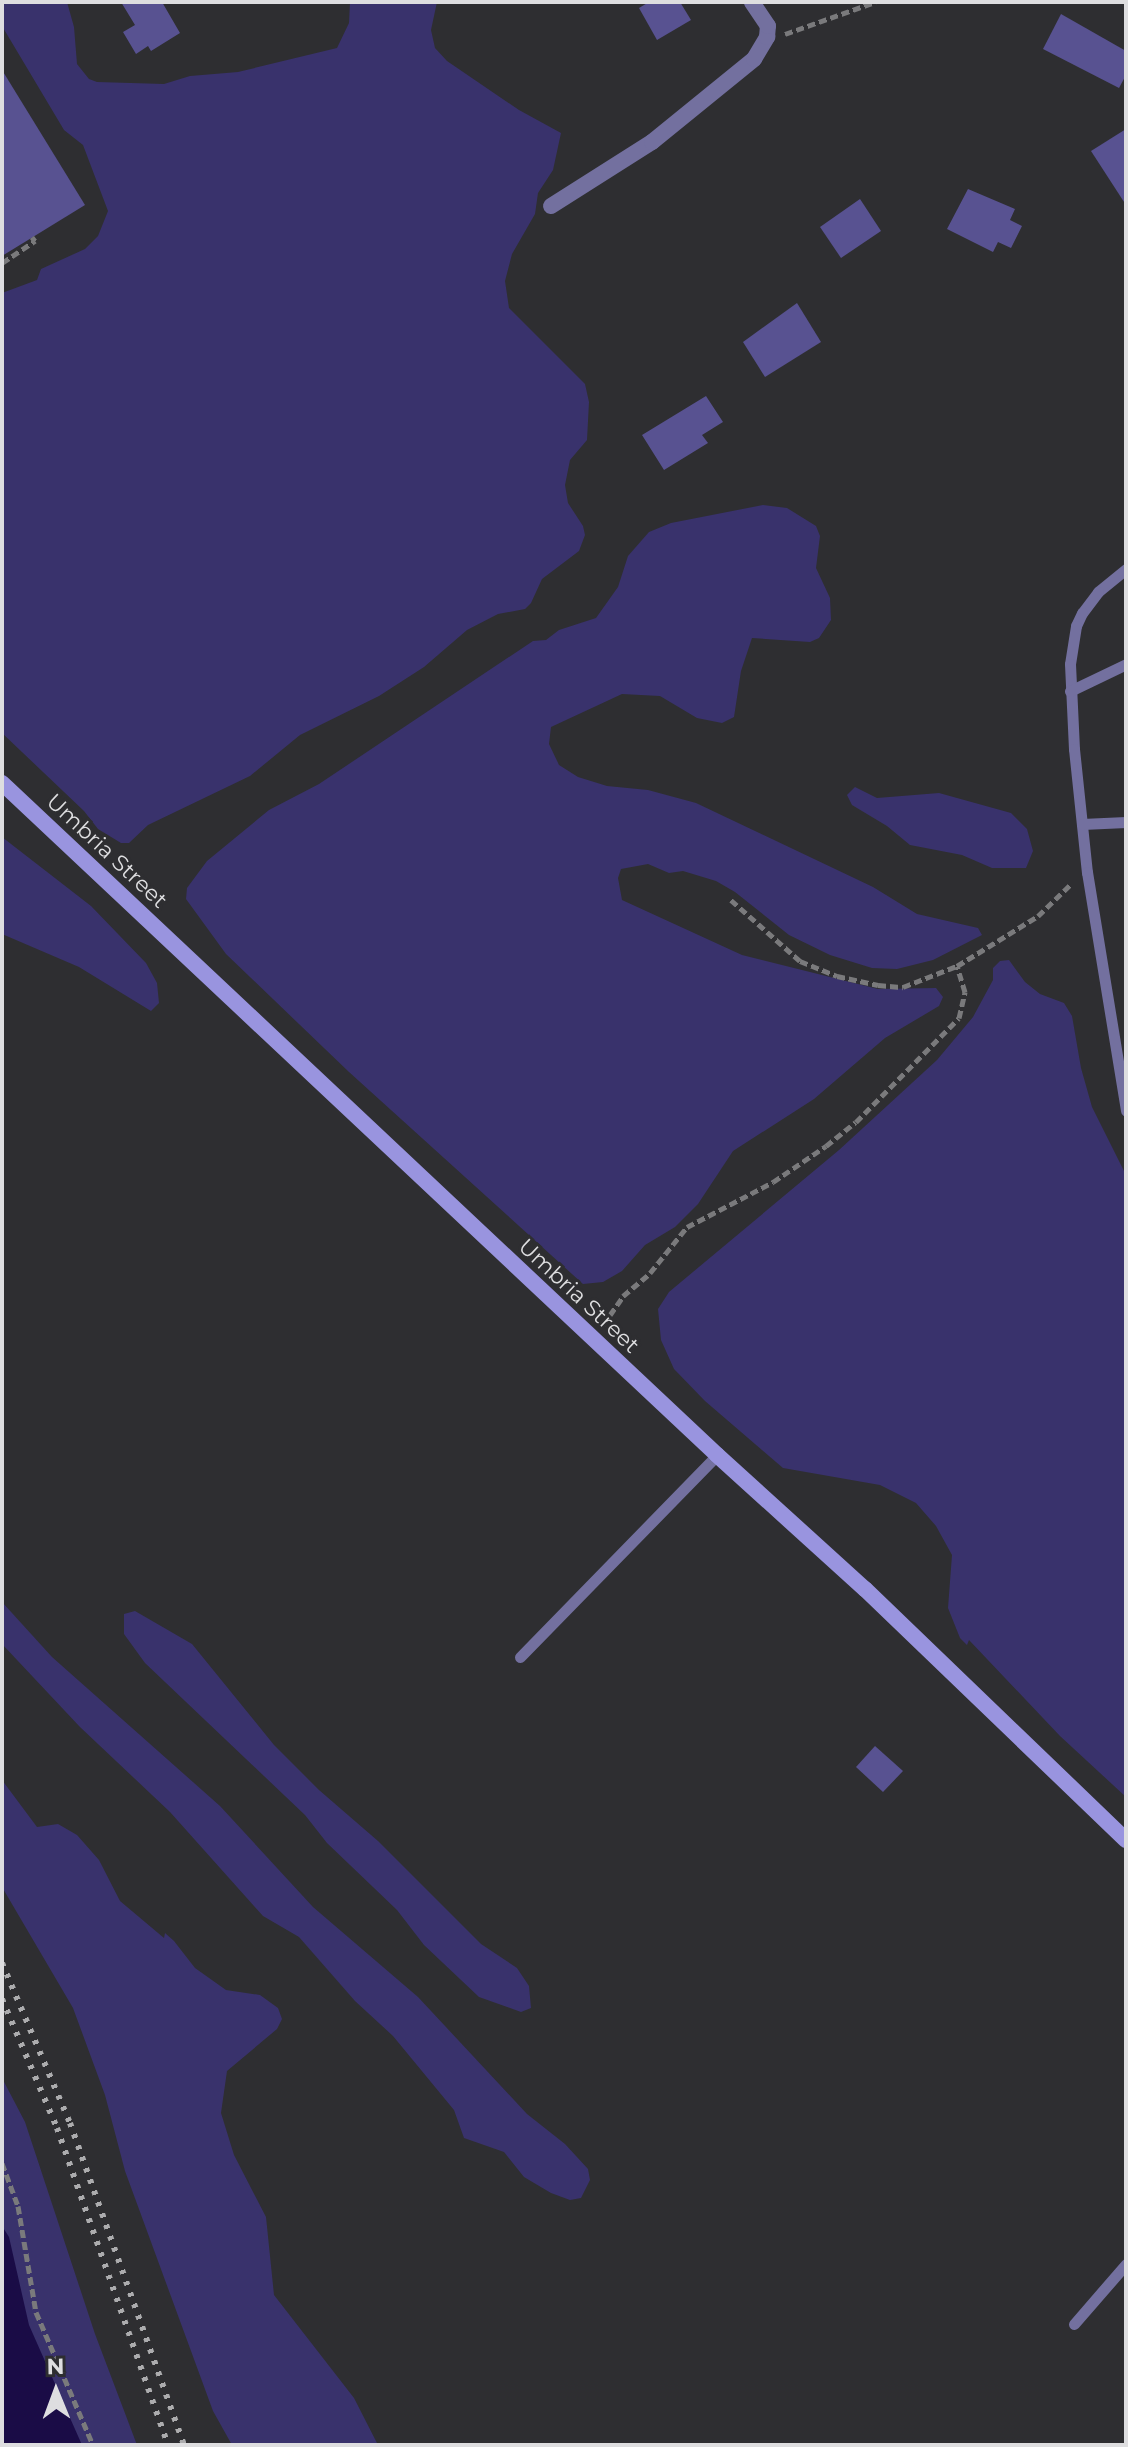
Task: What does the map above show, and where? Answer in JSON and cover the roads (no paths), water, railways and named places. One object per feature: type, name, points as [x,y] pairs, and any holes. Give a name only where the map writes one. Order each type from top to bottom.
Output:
[{"type":"main road","name":"Umbria Street","points":[[2,783],[717,1455],[865,1589],[1126,1840]]},
{"type":"street","points":[[551,206],[630,157],[754,59],[767,37],[768,26],[752,2]]},
{"type":"lane","points":[[1126,569],[1090,602],[1076,626],[1070,691],[1087,868],[1126,1111]]},
{"type":"lane","points":[[1070,691],[1126,664]]},
{"type":"lane","points":[[1082,824],[1126,822]]},
{"type":"lane","points":[[520,1657],[717,1455]]},
{"type":"lane","points":[[1074,2324],[1126,2264]]},
{"type":"railway","points":[[2,1963],[70,2123],[184,2445]]},
{"type":"railway","points":[[2,1999],[57,2128],[168,2445]]}]
